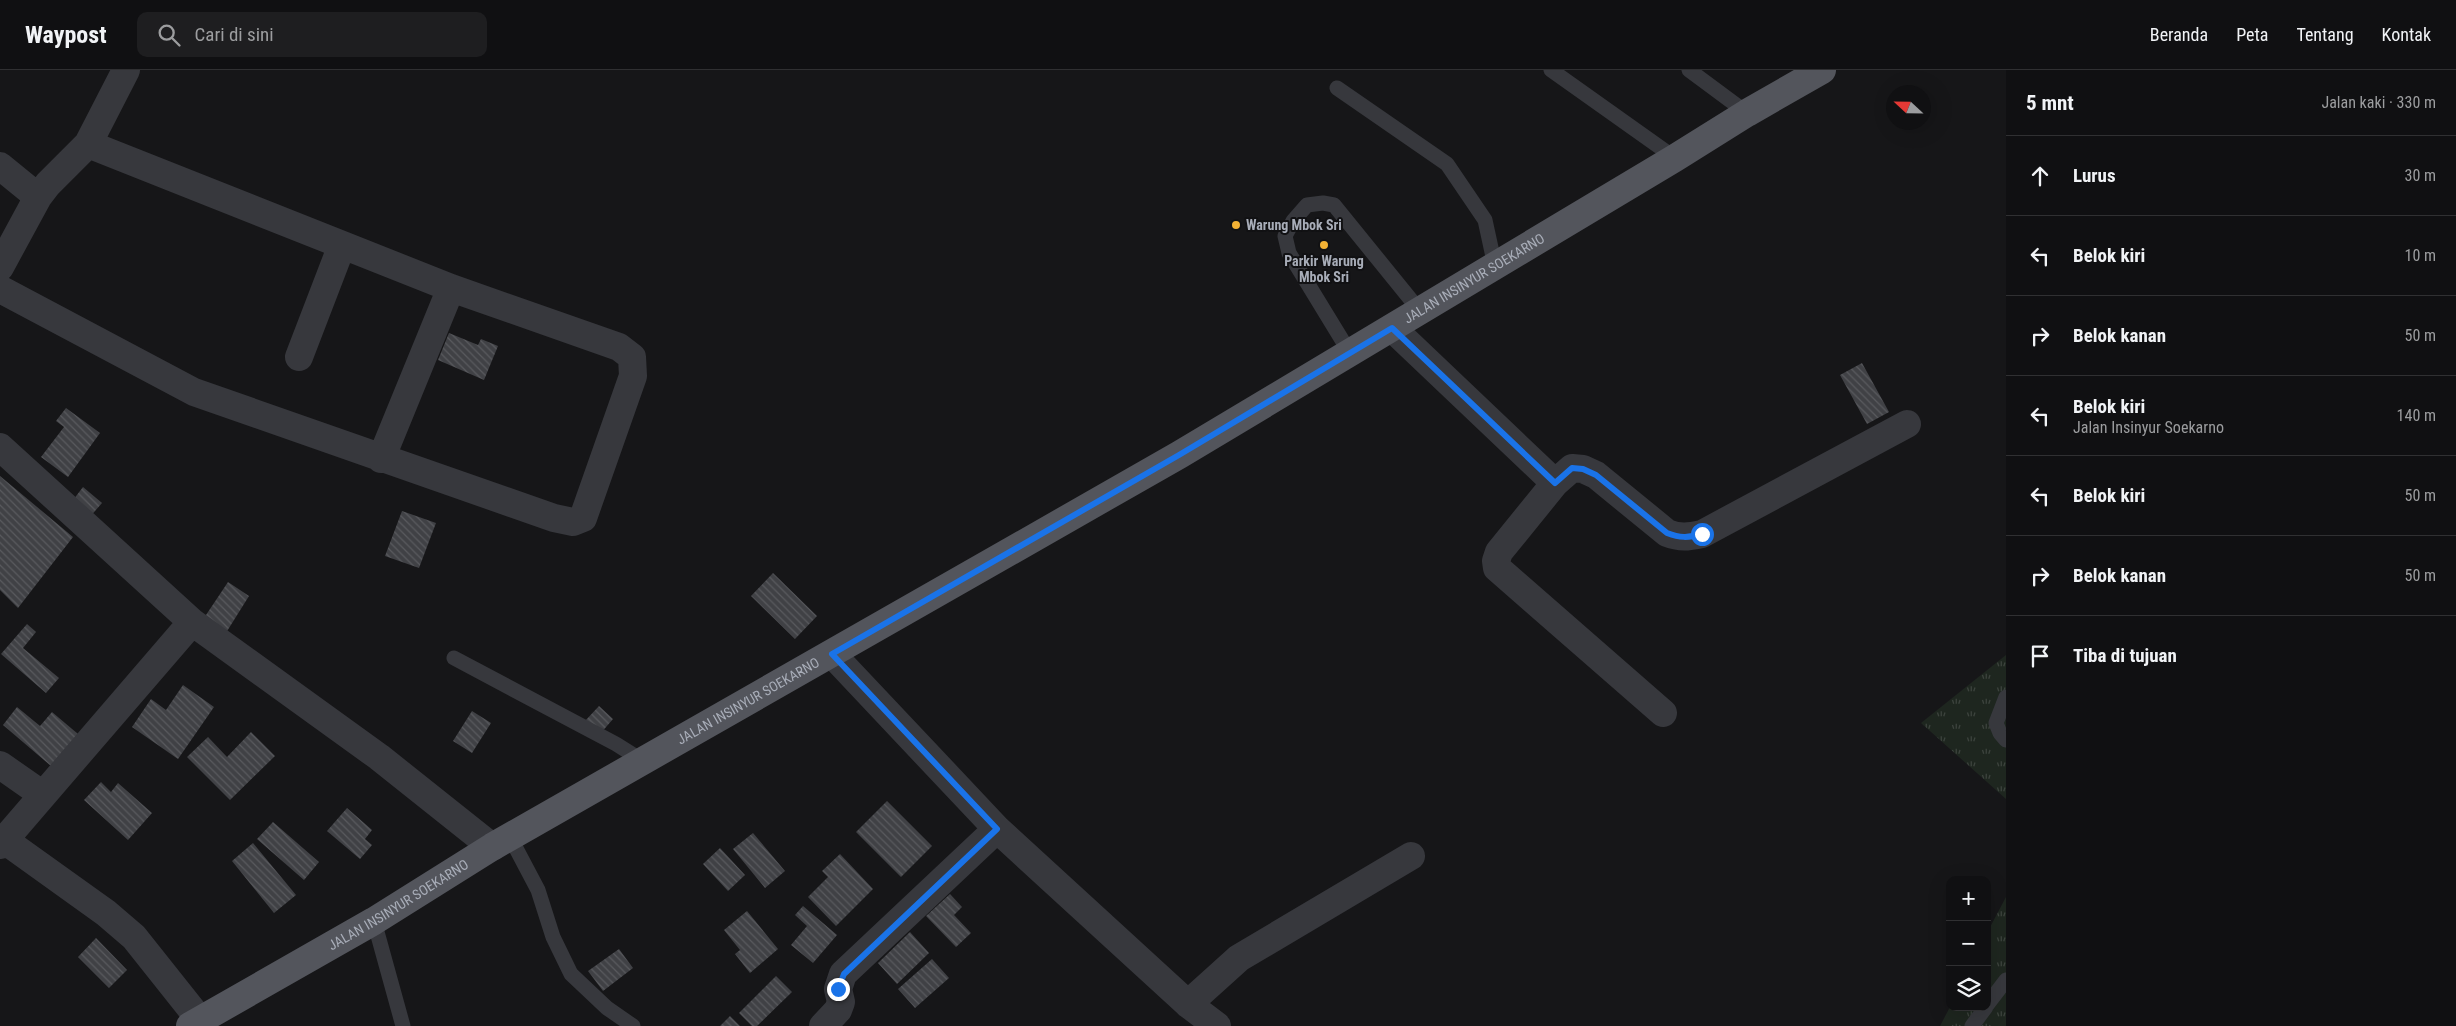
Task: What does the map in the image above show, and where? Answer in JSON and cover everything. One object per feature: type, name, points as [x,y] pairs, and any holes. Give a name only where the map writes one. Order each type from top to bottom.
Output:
[{"type":"main road","name":"JALAN INSINYUR SOEKARNO","points":[[195,1023],[374,920],[501,842],[1179,455],[1747,113],[1822,70]]},
{"type":"street","points":[[0,267],[38,197],[48,184],[88,144],[126,70]]},
{"type":"street","points":[[0,289],[194,392],[554,518],[573,522],[583,518],[633,376],[632,357],[620,347],[451,288],[88,144]]},
{"type":"street","points":[[0,166],[38,197]]},
{"type":"street","points":[[299,357],[342,245]]},
{"type":"street","points":[[381,459],[451,288]]},
{"type":"street","points":[[1392,328],[1555,483]]},
{"type":"street","points":[[1663,713],[1497,568],[1496,561],[1499,552],[1555,483],[1572,468],[1583,469],[1596,475],[1667,533],[1678,537],[1689,537],[1702,534],[1907,424]]},
{"type":"street","points":[[0,447],[192,622],[378,757],[501,842]]},
{"type":"street","points":[[192,622],[2,842],[106,913],[134,937],[195,1023]]},
{"type":"street","points":[[832,654],[997,829],[1188,1004],[1217,1026]]},
{"type":"street","points":[[0,765],[43,795]]},
{"type":"street","points":[[823,1026],[838,1010],[840,1002],[838,989],[844,974],[997,829]]},
{"type":"street","points":[[1188,1004],[1239,958],[1412,856]]},
{"type":"lane","points":[[1551,70],[1675,158]]},
{"type":"lane","points":[[1689,70],[1747,113]]},
{"type":"lane","points":[[1337,88],[1447,164],[1485,220],[1495,266]]},
{"type":"lane","points":[[1350,353],[1289,253],[1285,236],[1293,221],[1306,205],[1323,203],[1334,205],[1420,311]]},
{"type":"lane","points":[[454,658],[616,744],[643,761]]},
{"type":"lane","points":[[2006,696],[1996,723],[2000,733],[2006,740]]},
{"type":"lane","points":[[501,842],[538,890],[553,937],[571,974],[607,1008],[633,1026]]},
{"type":"lane","points":[[374,920],[403,1026]]},
{"type":"lane","points":[[1991,1000],[2006,980]]},
{"type":"lane","points":[[1972,1026],[1982,1011]]},
{"type":"green space","points":[[2006,655],[2006,799],[1921,723]]},
{"type":"green space","points":[[2006,897],[2006,1026],[1940,1026],[1948,1011],[1991,1011],[1991,925]]},
{"type":"building","points":[[449,333],[478,345],[481,339],[498,346],[484,380],[438,360]]},
{"type":"building","points":[[1862,363],[1889,412],[1867,424],[1840,375]]},
{"type":"building","points":[[66,408],[100,433],[68,477],[41,457],[64,427],[56,421]]},
{"type":"building","points":[[0,476],[73,537],[18,608],[0,590]]},
{"type":"building","points":[[83,487],[102,503],[88,519],[70,504]]},
{"type":"building","points":[[402,511],[436,523],[419,568],[385,556]]},
{"type":"building","points":[[773,573],[817,616],[795,639],[751,596]]},
{"type":"building","points":[[228,582],[249,596],[224,636],[202,621]]},
{"type":"building","points":[[27,624],[36,632],[23,648],[59,678],[46,693],[1,654]]},
{"type":"building","points":[[183,685],[214,707],[178,759],[132,727],[151,699],[166,710]]},
{"type":"building","points":[[599,706],[613,719],[600,734],[585,721]]},
{"type":"building","points":[[17,707],[40,726],[52,712],[78,734],[51,766],[3,725]]},
{"type":"building","points":[[472,711],[491,723],[472,753],[453,741]]},
{"type":"building","points":[[251,732],[275,756],[230,800],[187,757],[208,737],[227,757]]},
{"type":"building","points":[[101,782],[111,792],[118,783],[152,813],[128,840],[84,800]]},
{"type":"building","points":[[887,801],[932,846],[901,877],[856,832]]},
{"type":"building","points":[[347,808],[372,830],[365,839],[372,845],[360,859],[327,831]]},
{"type":"building","points":[[273,822],[319,862],[304,880],[257,839]]},
{"type":"building","points":[[753,833],[785,871],[765,888],[733,849]]},
{"type":"building","points":[[253,843],[296,895],[274,913],[232,861]]},
{"type":"building","points":[[720,848],[745,875],[728,891],[703,864]]},
{"type":"building","points":[[840,854],[873,889],[836,926],[808,897],[828,877],[822,871]]},
{"type":"building","points":[[950,894],[962,907],[954,915],[971,933],[956,947],[926,916]]},
{"type":"building","points":[[803,906],[837,935],[813,963],[791,945],[807,926],[795,915]]},
{"type":"building","points":[[747,911],[778,949],[750,973],[735,954],[740,950],[724,930]]},
{"type":"building","points":[[910,932],[929,953],[897,984],[878,963]]},
{"type":"building","points":[[96,938],[127,970],[109,988],[78,957]]},
{"type":"building","points":[[619,949],[633,968],[603,991],[588,971]]},
{"type":"building","points":[[932,959],[949,978],[915,1008],[898,989]]},
{"type":"building","points":[[776,976],[792,992],[757,1026],[752,1026],[739,1013]]},
{"type":"building","points":[[730,1016],[740,1026],[720,1026]]},
{"type":"place","name":"Warung Mbok Sri","points":[[1236,225]]},
{"type":"place","name":"Parkir Warung Mbok Sri","points":[[1324,245]]},
{"type":"route","points":[[838,989],[844,974],[997,829],[832,654],[1179,455],[1392,328],[1555,483],[1572,468],[1583,469],[1596,475],[1667,533],[1678,537],[1702,534]]}]
